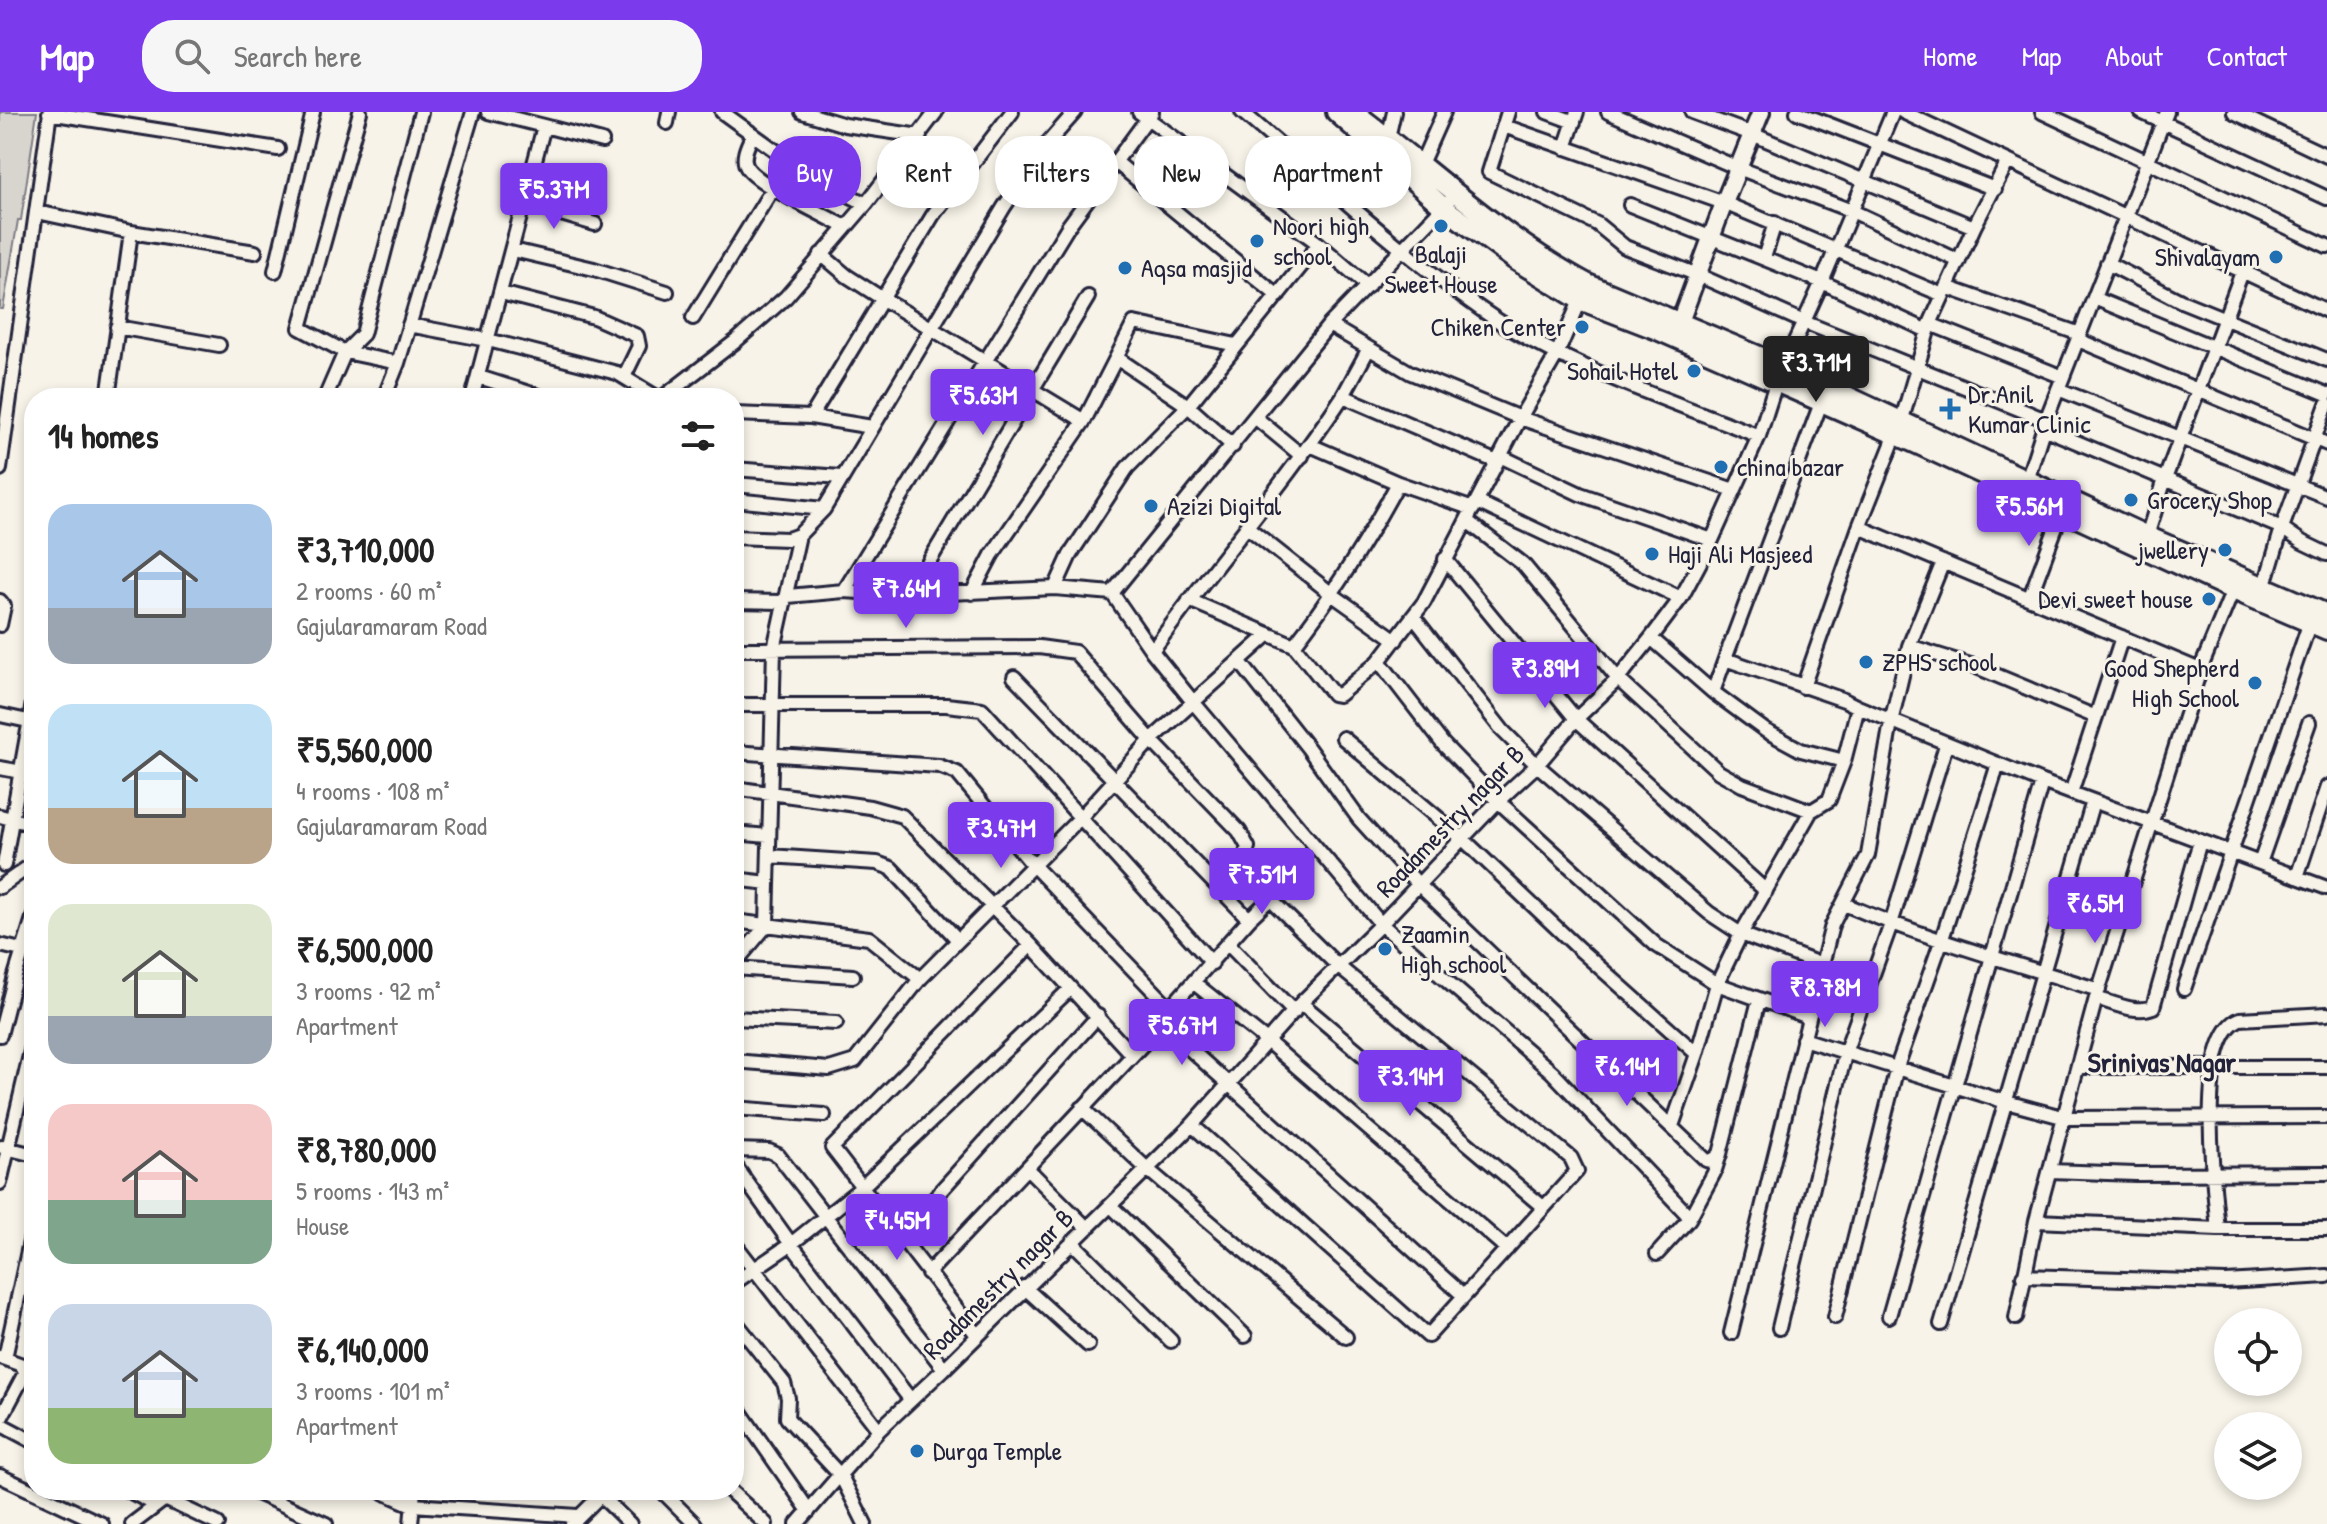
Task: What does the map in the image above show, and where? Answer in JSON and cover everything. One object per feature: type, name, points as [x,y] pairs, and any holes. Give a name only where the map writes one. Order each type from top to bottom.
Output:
[{"type":"main road","points":[[1336,112],[1449,200],[1515,260],[1668,335],[1780,374],[1821,403],[1898,427],[2062,511],[2233,590],[2317,615]]},
{"type":"main road","points":[[1354,112],[1385,136]]},
{"type":"main road","points":[[1411,156],[1421,164],[1449,200]]},
{"type":"main road","points":[[1584,292],[1680,322],[1780,374],[2265,585],[2317,615],[2327,630]]},
{"type":"street","points":[[275,271],[313,112]]},
{"type":"street","points":[[360,112],[300,328],[345,352],[398,363]]},
{"type":"street","points":[[329,388],[345,352],[363,334],[421,112]]},
{"type":"street","points":[[388,388],[473,112]]},
{"type":"street","points":[[488,112],[602,141]]},
{"type":"street","points":[[722,112],[805,172],[866,204]]},
{"type":"street","points":[[802,112],[845,125],[920,136],[936,112]]},
{"type":"street","points":[[811,417],[933,215],[1012,112]]},
{"type":"street","points":[[744,537],[788,539],[799,535],[824,509],[1004,207],[1046,145],[1075,112]]},
{"type":"street","points":[[1242,112],[1483,311],[1557,354],[1759,436]]},
{"type":"street","points":[[1388,136],[1394,112]]},
{"type":"street","points":[[1421,164],[1444,112]]},
{"type":"street","points":[[1508,112],[1489,172],[1597,224],[1625,247],[1916,367],[2282,528],[2327,554]]},
{"type":"street","points":[[1547,112],[1575,117],[1565,148]]},
{"type":"street","points":[[1608,112],[1738,168],[1852,211],[1959,261]]},
{"type":"street","points":[[1692,112],[1974,227]]},
{"type":"street","points":[[1680,322],[1761,112]]},
{"type":"street","points":[[1797,112],[1995,189]]},
{"type":"street","name":"Roadamestry nagar B","points":[[797,1524],[879,1430],[1192,1125],[1297,1008],[1498,801],[1537,765],[1576,719],[1618,679],[1651,638],[1681,598],[1712,540],[1759,436],[1780,374],[1893,112]]},
{"type":"street","points":[[1903,112],[2327,311]]},
{"type":"street","points":[[2042,112],[2327,246]]},
{"type":"street","points":[[2141,112],[2165,117],[2327,198]]},
{"type":"street","points":[[2234,112],[2327,156]]},
{"type":"street","points":[[0,469],[50,113],[278,149]]},
{"type":"street","points":[[1118,161],[1146,114],[1319,244],[1368,286]]},
{"type":"street","points":[[2027,480],[2045,424],[2165,117]]},
{"type":"street","points":[[475,388],[544,126]]},
{"type":"street","points":[[1504,126],[1724,203],[1835,250],[2079,337],[2327,444]]},
{"type":"street","points":[[753,134],[744,160],[747,169],[768,184]]},
{"type":"street","points":[[1803,687],[1898,427],[1929,327],[2008,161]]},
{"type":"street","points":[[1118,164],[1278,296]]},
{"type":"street","points":[[673,388],[736,341],[786,297],[877,190]]},
{"type":"street","points":[[693,318],[768,196]]},
{"type":"street","points":[[1112,593],[1329,325],[1449,200]]},
{"type":"street","points":[[524,203],[595,224]]},
{"type":"street","points":[[1630,205],[1822,282],[2327,497]]},
{"type":"street","points":[[810,208],[846,227]]},
{"type":"street","points":[[844,591],[983,361],[1082,208]]},
{"type":"street","points":[[37,212],[131,232],[255,252]]},
{"type":"street","points":[[1764,258],[1775,223]]},
{"type":"street","points":[[109,388],[131,232]]},
{"type":"street","points":[[1055,588],[1070,555],[1127,468],[1188,406],[1319,244]]},
{"type":"street","points":[[513,250],[594,269],[667,292]]},
{"type":"street","points":[[821,254],[847,276],[883,299],[1084,421]]},
{"type":"street","points":[[2107,263],[2181,301],[2327,360]]},
{"type":"street","points":[[2147,536],[2242,272]]},
{"type":"street","points":[[1189,600],[1294,645],[1333,694],[1343,692],[1379,661],[1424,602],[1557,354],[1584,292]]},
{"type":"street","points":[[501,293],[594,317],[637,336],[639,346],[624,377]]},
{"type":"street","points":[[909,595],[1088,297]]},
{"type":"street","points":[[2094,298],[2327,394]]},
{"type":"street","points":[[972,593],[992,555],[1084,421],[1134,323],[1236,345]]},
{"type":"street","points":[[409,325],[488,340],[617,373],[643,388]]},
{"type":"street","points":[[1329,325],[1411,373],[1520,418],[1734,490]]},
{"type":"street","points":[[117,327],[219,345]]},
{"type":"street","points":[[1152,651],[1306,450],[1343,396],[1368,350]]},
{"type":"street","points":[[1117,358],[1188,406],[1233,446]]},
{"type":"street","points":[[479,377],[514,388]]},
{"type":"street","points":[[1343,396],[1580,494],[1712,540]]},
{"type":"street","points":[[1713,692],[1821,403]]},
{"type":"street","points":[[2265,585],[2327,404]]},
{"type":"street","points":[[744,414],[811,417],[872,427]]},
{"type":"street","points":[[1256,418],[1306,450],[1398,483],[1475,505],[1681,598]]},
{"type":"street","points":[[744,470],[841,477]]},
{"type":"street","points":[[1294,645],[1333,595],[1398,483]]},
{"type":"street","points":[[744,501],[824,509]]},
{"type":"street","points":[[2030,597],[2062,511]]},
{"type":"street","points":[[1467,521],[1523,564],[1618,679],[1719,772],[1742,785],[1811,811]]},
{"type":"street","points":[[1246,526],[1396,640]]},
{"type":"street","points":[[1859,527],[2200,670]]},
{"type":"street","points":[[744,954],[767,925],[774,649],[799,535]]},
{"type":"street","points":[[1445,559],[1576,719],[1766,891]]},
{"type":"street","points":[[1731,1333],[1832,925],[1868,855],[1891,722],[1909,646],[1943,562]]},
{"type":"street","points":[[744,601],[782,602],[788,596],[844,591],[909,595],[1055,588],[1112,593]]},
{"type":"street","points":[[2016,1318],[2036,1221],[2098,994],[2200,670],[2233,590]]},
{"type":"street","points":[[1112,593],[1152,651],[1194,703],[1381,924],[1552,1072],[1689,1219]]},
{"type":"street","points":[[0,601],[4,606],[0,625]]},
{"type":"street","points":[[2184,989],[2229,852],[2317,615]]},
{"type":"street","points":[[1413,616],[1503,731],[1537,765],[1709,913],[1741,934],[1822,965]]},
{"type":"street","points":[[744,1062],[829,1069],[855,1061],[920,979],[1116,781],[1151,740],[1269,634]]},
{"type":"street","points":[[2071,793],[2122,637]]},
{"type":"street","points":[[1651,638],[1713,692],[1766,731],[1801,750],[1844,761]]},
{"type":"street","points":[[1909,646],[1974,666],[2096,717]]},
{"type":"street","points":[[744,649],[1039,647],[1075,652],[1151,740],[1239,831],[1248,847],[1243,864],[1270,899],[1339,967],[1571,1158],[1577,1171],[1428,1336],[1192,1125]]},
{"type":"street","points":[[1725,659],[1844,700],[1946,745],[2327,888]]},
{"type":"street","points":[[1379,661],[1443,744],[1498,801],[1656,945],[1717,984],[1809,1017]]},
{"type":"street","points":[[1240,662],[1359,819],[1418,884],[1706,1160],[1712,1161],[1720,1154]]},
{"type":"street","points":[[1014,677],[1249,919]]},
{"type":"street","points":[[744,705],[946,705],[982,709],[1212,963]]},
{"type":"street","points":[[1672,1126],[1717,984],[1741,934],[1811,811],[1829,800],[1844,761],[1858,707]]},
{"type":"street","points":[[0,715],[24,720]]},
{"type":"street","points":[[2260,863],[2309,723]]},
{"type":"street","points":[[1343,738],[1463,839],[1579,949],[1697,1054]]},
{"type":"street","points":[[1779,1328],[1846,1050],[1891,924],[1946,745]]},
{"type":"street","points":[[744,752],[939,766],[957,773],[1032,864],[1170,1008]]},
{"type":"street","points":[[24,755],[14,819],[2,865],[24,867]]},
{"type":"street","points":[[1835,1317],[1897,1067],[1998,764]]},
{"type":"street","points":[[0,768],[22,772]]},
{"type":"street","points":[[1889,1316],[2042,782]]},
{"type":"street","points":[[2297,877],[2327,787]]},
{"type":"street","points":[[744,789],[870,807],[902,816],[1031,945],[1131,1054]]},
{"type":"street","points":[[1941,1324],[2093,801]]},
{"type":"street","points":[[0,816],[24,822]]},
{"type":"street","points":[[744,834],[768,836]]},
{"type":"street","points":[[1844,904],[1941,942],[1993,955],[2134,1009],[2149,1010],[2153,1007],[2200,841]]},
{"type":"street","points":[[769,856],[877,863],[891,868],[958,940]]},
{"type":"street","points":[[0,887],[24,870]]},
{"type":"street","points":[[744,880],[768,883]]},
{"type":"street","points":[[928,1273],[1162,1024],[1170,1008],[1270,899]]},
{"type":"street","points":[[744,922],[869,938],[920,979]]},
{"type":"street","points":[[1228,944],[1297,1008],[1543,1207]]},
{"type":"street","points":[[0,945],[24,951]]},
{"type":"street","points":[[977,1335],[832,1148],[1031,945]]},
{"type":"street","points":[[0,1035],[15,976],[24,961]]},
{"type":"street","points":[[744,967],[853,976]]},
{"type":"street","points":[[1193,982],[1268,1042],[1507,1249]]},
{"type":"street","points":[[744,1276],[791,1244],[861,1188],[1070,989]]},
{"type":"street","points":[[1657,1254],[1689,1219],[1714,1173],[1759,1000]]},
{"type":"street","points":[[2218,1229],[2211,1119],[2213,1066],[2224,1032],[2240,1019],[2327,1014]]},
{"type":"street","points":[[900,1236],[1098,1016]]},
{"type":"street","points":[[744,1018],[836,1023]]},
{"type":"street","points":[[1162,1024],[1464,1296]]},
{"type":"street","points":[[1803,1039],[2066,1118],[2327,1117]]},
{"type":"street","points":[[2078,1067],[2327,1067]]},
{"type":"street","points":[[0,1183],[4,1148],[24,1075]]},
{"type":"street","points":[[1082,1108],[1146,1168],[1346,1337]]},
{"type":"street","points":[[744,1109],[824,1115]]},
{"type":"street","points":[[4,1148],[24,1153]]},
{"type":"street","points":[[744,1150],[769,1151],[778,1155],[944,1369]]},
{"type":"street","points":[[1027,1168],[1086,1227]]},
{"type":"street","points":[[2050,1171],[2213,1175],[2327,1173]]},
{"type":"street","points":[[744,1178],[910,1399]]},
{"type":"street","points":[[1111,1206],[1245,1336]]},
{"type":"street","points":[[2036,1221],[2218,1229],[2327,1229]]},
{"type":"street","points":[[1072,1242],[1171,1341]]},
{"type":"street","points":[[744,1256],[879,1430]]},
{"type":"street","points":[[24,1265],[2,1358],[24,1368]]},
{"type":"street","points":[[2023,1276],[2226,1282],[2327,1276]]},
{"type":"street","points":[[1024,1287],[1088,1345]]},
{"type":"street","points":[[744,1333],[784,1383],[788,1398],[787,1418],[841,1476],[865,1524]]},
{"type":"street","points":[[24,1384],[0,1422],[24,1436]]},
{"type":"street","points":[[744,1417],[809,1511]]},
{"type":"street","points":[[0,1476],[24,1487]]},
{"type":"street","points":[[51,1500],[102,1524]]},
{"type":"street","points":[[132,1524],[162,1500]]},
{"type":"street","points":[[168,1500],[218,1524]]},
{"type":"street","points":[[272,1500],[326,1524]]},
{"type":"street","points":[[401,1500],[412,1505],[575,1520],[592,1500]]},
{"type":"street","points":[[411,1524],[413,1500]]},
{"type":"street","points":[[605,1500],[630,1524]]},
{"type":"street","points":[[671,1500],[695,1524]]},
{"type":"street","points":[[740,1500],[766,1524]]},
{"type":"shaded area","points":[[0,112],[37,112],[21,220],[18,220],[3,309],[0,309]]},
{"type":"place","name":"Balaji Sweet House","points":[[1441,226]]},
{"type":"place","name":"Noori high school","points":[[1257,241]]},
{"type":"place","name":"Shivalayam","points":[[2276,257]]},
{"type":"place","name":"Aqsa masjid","points":[[1125,268]]},
{"type":"place","name":"Chiken Center","points":[[1582,327]]},
{"type":"place","name":"Sohail Hotel","points":[[1694,371]]},
{"type":"place","name":"Dr.Anil Kumar Clinic","points":[[1950,409]]},
{"type":"place","name":"china bazar","points":[[1721,467]]},
{"type":"place","name":"Grocery Shop","points":[[2131,500]]},
{"type":"place","name":"Azizi Digital","points":[[1151,506]]},
{"type":"place","name":"jwellery","points":[[2225,550]]},
{"type":"place","name":"Haji Ali Masjeed","points":[[1652,554]]},
{"type":"place","name":"Devi sweet house","points":[[2209,599]]},
{"type":"place","name":"ZPHS school","points":[[1866,662]]},
{"type":"place","name":"Good Shepherd High School","points":[[2255,683]]},
{"type":"place","name":"Zaamin High school","points":[[1385,949]]},
{"type":"place","name":"Durga Temple","points":[[917,1451]]},
{"type":"district","name":"Srinivas Nagar","points":[[2162,1062]]}]
